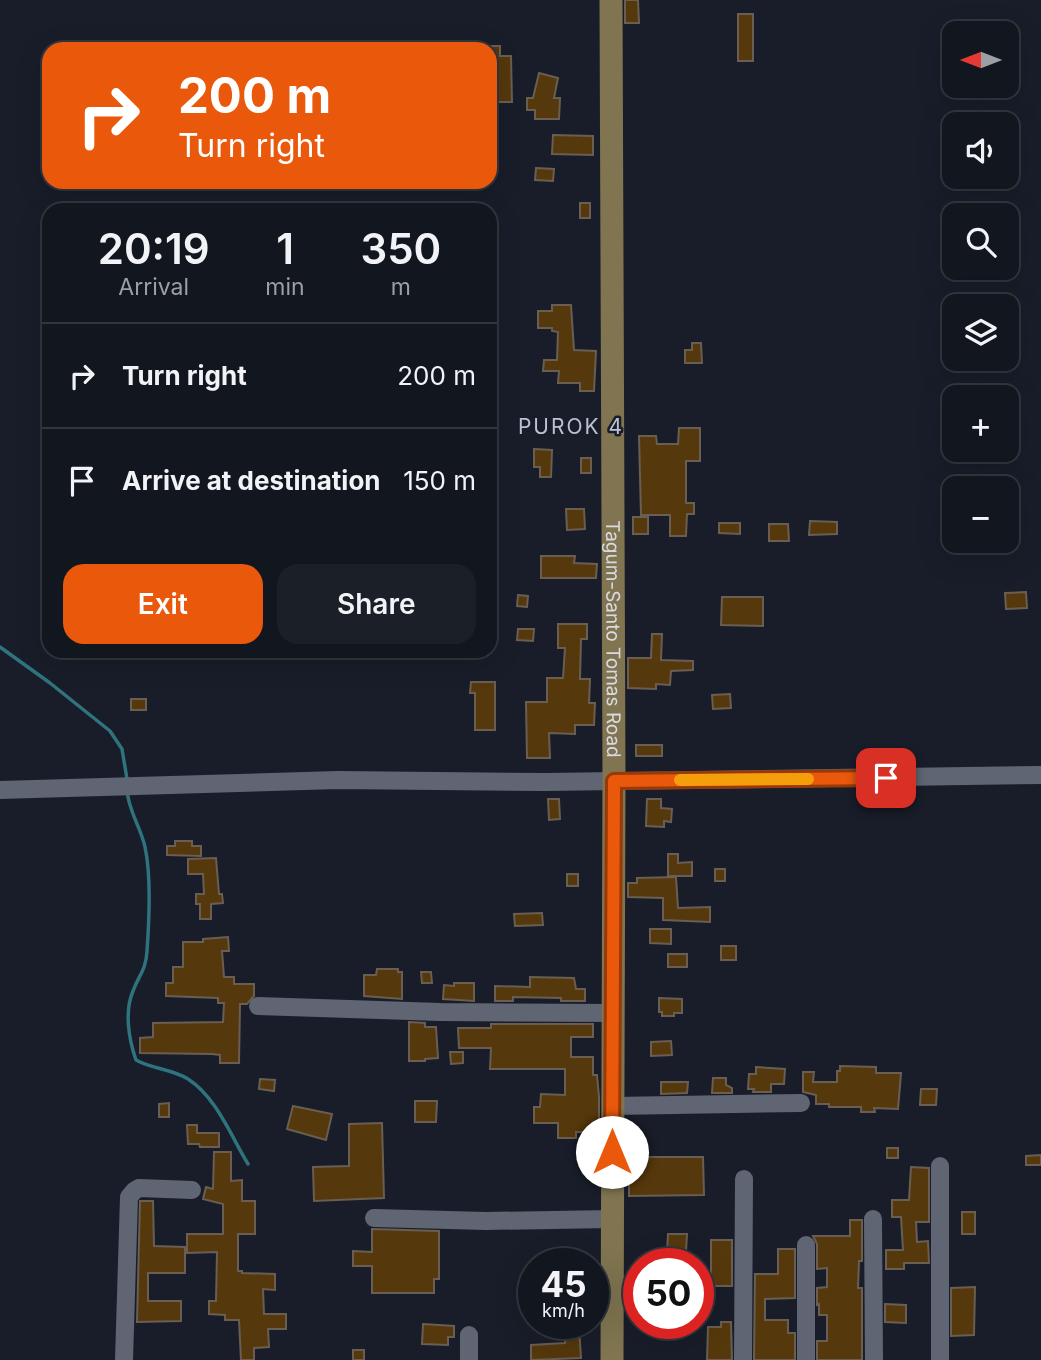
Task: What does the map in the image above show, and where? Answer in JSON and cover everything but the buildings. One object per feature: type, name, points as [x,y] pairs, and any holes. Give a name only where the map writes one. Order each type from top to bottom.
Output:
[{"type":"main road","name":"Tagum-Santo Tomas Road","points":[[611,0],[614,781],[612,1360]]},
{"type":"street","points":[[0,790],[338,780],[614,781],[1041,775]]},
{"type":"street","points":[[258,1006],[440,1012],[613,1013]]},
{"type":"street","points":[[612,1107],[801,1103]]},
{"type":"street","points":[[940,1166],[940,1360]]},
{"type":"street","points":[[743,1360],[744,1179]]},
{"type":"street","points":[[124,1360],[129,1198],[139,1188],[192,1190]]},
{"type":"street","points":[[374,1218],[485,1222],[612,1219]]},
{"type":"street","points":[[873,1219],[874,1360]]},
{"type":"street","points":[[806,1245],[806,1360]]},
{"type":"street","points":[[469,1335],[469,1360]]},
{"type":"waterway","points":[[0,647],[110,731],[122,749],[127,779]]},
{"type":"waterway","points":[[127,790],[145,847],[149,884],[146,958],[130,999],[128,1017],[136,1060],[182,1076],[198,1087],[215,1106],[248,1164]]},
{"type":"slow traffic","points":[[680,780],[808,779]]},
{"type":"district","name":"PUROK 4","points":[[571,427]]},
{"type":"route","points":[[612,1152],[614,781],[886,778]]}]
